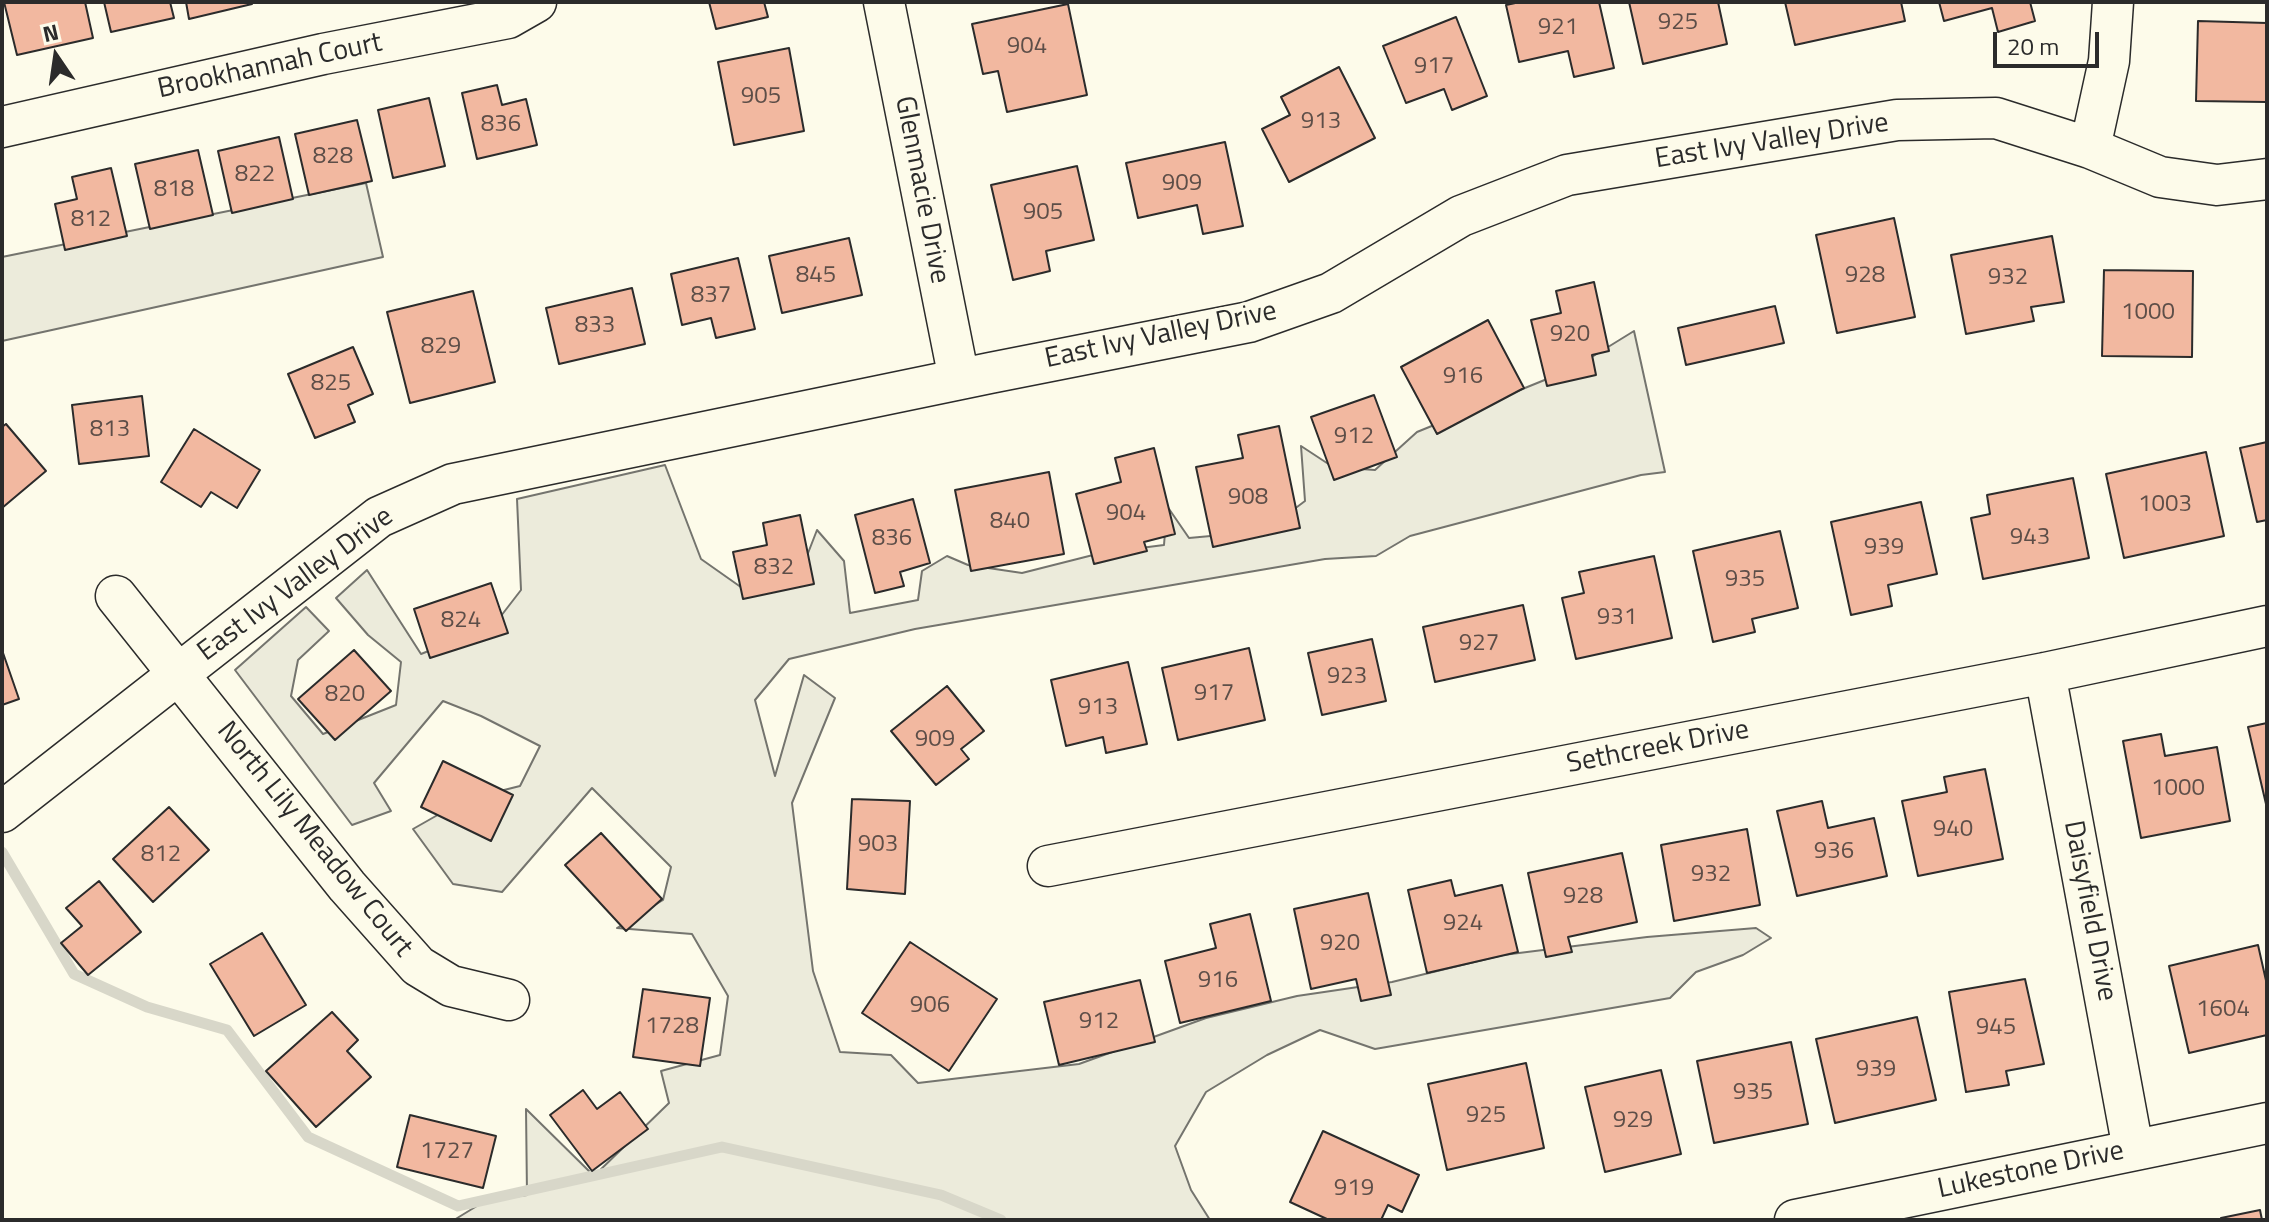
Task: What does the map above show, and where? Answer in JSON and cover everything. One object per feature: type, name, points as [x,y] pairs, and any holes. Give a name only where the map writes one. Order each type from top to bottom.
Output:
[{"type":"street","name":"Brookhannah Court","points":[[2,127],[323,54],[508,18],[536,2]]},
{"type":"street","name":"Glenmacie Drive","points":[[884,2],[959,379]]},
{"type":"street","points":[[2090,148],[2109,61],[2113,2]]},
{"type":"street","name":"East Ivy Valley Drive","points":[[2,812],[379,517],[453,484],[1249,322],[1331,293],[1461,216],[1567,175],[1897,120],[1996,118],[2090,148],[2160,177],[2217,185],[2267,179]]},
{"type":"street","name":"East Ivy Valley Drive","points":[[116,596],[178,674]]},
{"type":"street","name":"Sethcreek Drive","points":[[1048,866],[2045,673],[2267,626]]},
{"type":"street","name":"Daisyfield Drive","points":[[2045,673],[2133,1149]]},
{"type":"street","name":"North Lily Meadow Court","points":[[178,674],[347,886],[418,966],[451,986],[509,1000]]},
{"type":"street","name":"Lukestone Drive","points":[[1795,1220],[2267,1123]]},
{"type":"shaded area","points":[[366,183],[383,257],[2,341],[2,257]]},
{"type":"shaded area","points":[[1634,331],[1665,472],[1641,475],[1410,536],[1376,556],[1325,559],[915,629],[789,659],[755,700],[775,776],[804,675],[835,698],[792,803],[813,971],[840,1052],[891,1055],[918,1083],[1079,1064],[1206,1018],[1297,996],[1392,982],[1503,955],[1647,937],[1756,928],[1771,938],[1743,955],[1696,972],[1670,998],[1375,1049],[1320,1030],[1267,1055],[1206,1092],[1175,1146],[1191,1190],[1210,1220],[454,1220],[485,1201],[527,1195],[526,1109],[594,1176],[669,1103],[661,1071],[720,1055],[728,996],[692,934],[617,928],[663,900],[671,867],[592,788],[502,892],[453,884],[413,829],[464,800],[520,786],[540,746],[481,716],[443,701],[374,783],[391,811],[352,825],[235,670],[306,607],[329,631],[298,660],[291,696],[323,734],[396,705],[401,662],[368,635],[336,598],[367,570],[421,654],[494,625],[521,590],[517,499],[665,465],[701,559],[745,590],[796,584],[817,530],[844,561],[850,613],[918,600],[922,571],[947,556],[968,565],[1022,573],[1101,553],[1164,545],[1167,506],[1189,538],[1265,531],[1305,501],[1301,446],[1333,467],[1375,470],[1417,432],[1574,368]]},
{"type":"building","points":[[4,2],[85,2],[93,38],[17,55]]},
{"type":"building","points":[[104,2],[170,2],[174,18],[111,32]]},
{"type":"building","points":[[186,2],[251,2],[252,4],[189,19]]},
{"type":"building","points":[[709,2],[764,2],[768,17],[716,29]]},
{"type":"building","points":[[1520,2],[1599,2],[1614,68],[1574,77],[1568,51],[1519,62],[1506,5]]},
{"type":"building","points":[[1629,2],[1718,2],[1727,44],[1643,64]]},
{"type":"building","points":[[1785,2],[1901,2],[1905,21],[1795,45]]},
{"type":"building","points":[[1939,2],[2030,2],[2035,21],[1998,32],[1992,8],[1944,21]]},
{"type":"building","points":[[1068,4],[1087,95],[1007,112],[998,71],[983,74],[972,24]]},
{"type":"building","points":[[1456,17],[1487,96],[1452,110],[1444,89],[1406,103],[1383,46]]},
{"type":"building","points":[[2198,21],[2267,23],[2267,102],[2196,101]]},
{"type":"building","points":[[789,48],[804,131],[734,145],[718,62]]},
{"type":"building","points":[[1339,67],[1375,138],[1289,182],[1262,129],[1290,115],[1281,97]]},
{"type":"building","points":[[497,85],[502,105],[526,99],[537,145],[477,159],[462,93]]},
{"type":"building","points":[[429,98],[445,166],[393,178],[378,110]]},
{"type":"building","points":[[357,120],[372,181],[309,195],[295,134]]},
{"type":"building","points":[[279,137],[293,199],[232,213],[218,151]]},
{"type":"building","points":[[1225,142],[1243,226],[1203,234],[1197,205],[1138,218],[1126,163]]},
{"type":"building","points":[[198,150],[213,215],[150,229],[135,164]]},
{"type":"building","points":[[1077,166],[1094,240],[1046,251],[1050,271],[1013,280],[991,185]]},
{"type":"building","points":[[111,168],[127,236],[65,250],[55,204],[77,199],[72,177]]},
{"type":"building","points":[[1894,218],[1915,317],[1837,333],[1816,235]]},
{"type":"building","points":[[2052,236],[2064,302],[2031,307],[2034,321],[1966,334],[1951,255]]},
{"type":"building","points":[[849,238],[862,295],[782,313],[769,256]]},
{"type":"building","points":[[738,258],[755,329],[716,338],[711,318],[682,325],[671,274]]},
{"type":"building","points":[[2104,270],[2193,271],[2192,357],[2102,356]]},
{"type":"building","points":[[1594,282],[1609,351],[1592,355],[1596,375],[1547,386],[1531,320],[1561,313],[1556,291]]},
{"type":"building","points":[[632,288],[645,344],[559,364],[546,308]]},
{"type":"building","points":[[473,291],[495,382],[410,403],[387,312]]},
{"type":"building","points":[[1775,306],[1784,343],[1686,365],[1678,328]]},
{"type":"building","points":[[1488,320],[1524,388],[1437,434],[1401,367]]},
{"type":"building","points":[[353,347],[373,394],[348,405],[355,422],[315,438],[288,374]]},
{"type":"building","points":[[1374,395],[1397,457],[1334,480],[1311,417]]},
{"type":"building","points":[[142,396],[149,456],[79,464],[72,405]]},
{"type":"building","points":[[6,424],[46,471],[2,508],[2,427]]},
{"type":"building","points":[[1279,426],[1300,528],[1213,547],[1196,467],[1243,458],[1238,435]]},
{"type":"building","points":[[194,429],[260,470],[237,508],[211,492],[201,507],[161,482]]},
{"type":"building","points":[[2267,442],[2267,520],[2257,522],[2240,448]]},
{"type":"building","points":[[1154,448],[1175,534],[1144,542],[1147,551],[1094,564],[1076,494],[1121,482],[1115,458]]},
{"type":"building","points":[[2206,452],[2224,536],[2124,558],[2106,474]]},
{"type":"building","points":[[1049,472],[1064,554],[971,571],[955,490]]},
{"type":"building","points":[[2073,478],[2089,558],[1983,579],[1971,518],[1990,514],[1987,495]]},
{"type":"building","points":[[913,499],[930,563],[900,572],[904,586],[875,593],[855,515]]},
{"type":"building","points":[[1921,502],[1937,574],[1888,585],[1892,606],[1851,615],[1831,522]]},
{"type":"building","points":[[800,515],[814,584],[743,599],[733,552],[767,545],[763,523]]},
{"type":"building","points":[[1780,531],[1798,608],[1752,619],[1755,632],[1713,642],[1693,551]]},
{"type":"building","points":[[1654,556],[1672,638],[1576,659],[1562,598],[1584,593],[1579,572]]},
{"type":"building","points":[[491,583],[508,633],[430,658],[414,609]]},
{"type":"building","points":[[1523,605],[1535,660],[1435,682],[1423,627]]},
{"type":"building","points":[[1372,639],[1386,701],[1322,715],[1308,653]]},
{"type":"building","points":[[1249,648],[1265,720],[1178,740],[1162,668]]},
{"type":"building","points":[[2,650],[19,699],[2,705]]},
{"type":"building","points":[[354,650],[391,691],[335,740],[298,699]]},
{"type":"building","points":[[1128,662],[1147,744],[1106,753],[1103,737],[1066,746],[1051,680]]},
{"type":"building","points":[[947,686],[984,731],[961,749],[969,759],[936,785],[891,731]]},
{"type":"building","points":[[2267,723],[2267,804],[2266,804],[2248,727]]},
{"type":"building","points":[[2161,734],[2165,756],[2217,747],[2230,821],[2141,838],[2123,741]]},
{"type":"building","points":[[443,761],[513,795],[491,841],[421,807]]},
{"type":"building","points":[[1985,769],[2003,859],[1918,876],[1902,801],[1947,792],[1944,777]]},
{"type":"building","points":[[852,799],[910,801],[905,894],[847,889]]},
{"type":"building","points":[[1822,801],[1828,828],[1874,818],[1887,876],[1797,896],[1777,811]]},
{"type":"building","points":[[169,807],[209,850],[153,902],[113,859]]},
{"type":"building","points":[[1747,829],[1760,905],[1674,921],[1661,845]]},
{"type":"building","points":[[601,833],[662,899],[626,931],[565,865]]},
{"type":"building","points":[[1622,853],[1637,922],[1568,937],[1572,952],[1546,957],[1528,873]]},
{"type":"building","points":[[1451,880],[1455,896],[1502,885],[1518,952],[1427,973],[1408,890]]},
{"type":"building","points":[[99,881],[141,932],[88,975],[61,943],[82,926],[66,908]]},
{"type":"building","points":[[1368,893],[1391,995],[1361,1001],[1356,979],[1311,989],[1294,909]]},
{"type":"building","points":[[1250,914],[1271,1001],[1180,1023],[1165,961],[1216,948],[1210,924]]},
{"type":"building","points":[[262,933],[306,1005],[254,1036],[210,964]]},
{"type":"building","points":[[910,942],[997,999],[949,1071],[862,1013]]},
{"type":"building","points":[[2258,945],[2267,985],[2267,1035],[2189,1053],[2169,966]]},
{"type":"building","points":[[2025,979],[2044,1064],[2006,1071],[2009,1085],[1966,1092],[1949,992]]},
{"type":"building","points":[[1140,980],[1155,1042],[1059,1065],[1044,1002]]},
{"type":"building","points":[[643,989],[710,998],[700,1066],[633,1057]]},
{"type":"building","points":[[332,1012],[358,1040],[347,1051],[371,1077],[316,1127],[266,1071]]},
{"type":"building","points":[[1917,1017],[1936,1100],[1835,1123],[1816,1039]]},
{"type":"building","points":[[1791,1042],[1808,1124],[1714,1143],[1697,1061]]},
{"type":"building","points":[[1526,1063],[1544,1148],[1447,1170],[1428,1084]]},
{"type":"building","points":[[1661,1070],[1681,1154],[1605,1172],[1585,1087]]},
{"type":"building","points":[[583,1090],[597,1109],[620,1092],[648,1129],[592,1171],[550,1115]]},
{"type":"building","points":[[410,1115],[496,1136],[483,1188],[397,1167]]},
{"type":"building","points":[[1323,1131],[1419,1175],[1402,1212],[1388,1205],[1381,1220],[1329,1220],[1290,1202]]},
{"type":"building","points":[[2260,1210],[2262,1220],[2221,1220],[2221,1218]]},
{"type":"waterway","points":[[2,852],[74,974],[147,1007],[227,1030],[308,1137],[458,1206],[722,1147],[941,1195],[1001,1220]]}]
